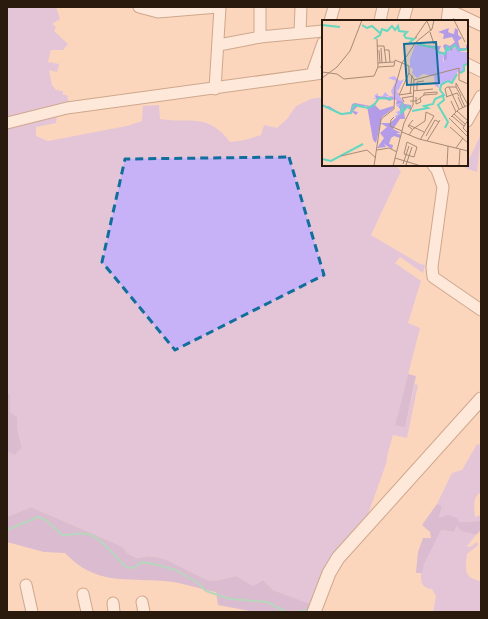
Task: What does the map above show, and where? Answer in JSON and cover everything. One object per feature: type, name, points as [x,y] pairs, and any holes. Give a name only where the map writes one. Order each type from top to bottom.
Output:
[{"type":"main road","points":[[315,609],[338,558],[481,399]]},
{"type":"street","points":[[139,7],[158,12],[219,7],[219,45],[215,89]]},
{"type":"street","points":[[260,7],[260,37]]},
{"type":"street","points":[[300,32],[301,7]]},
{"type":"street","points":[[330,20],[334,7]]},
{"type":"street","points":[[380,20],[383,7]]},
{"type":"street","points":[[403,20],[407,7]]},
{"type":"street","points":[[447,20],[449,8],[481,25]]},
{"type":"street","points":[[219,45],[260,37],[322,31]]},
{"type":"street","points":[[7,123],[67,108],[318,74],[322,49]]},
{"type":"street","points":[[468,64],[481,71]]},
{"type":"street","points":[[468,114],[481,96]]},
{"type":"street","points":[[438,167],[443,187],[432,267],[433,277],[481,310]]},
{"type":"street","points":[[26,585],[32,612]]},
{"type":"street","points":[[82,594],[87,612]]},
{"type":"highlighted area","points":[[289,157],[324,275],[175,350],[102,262],[125,159]]},
{"type":"shaded area","points":[[7,7],[56,7],[60,19],[52,24],[56,27],[54,31],[68,44],[63,50],[51,50],[48,62],[59,64],[57,72],[49,70],[52,85],[56,90],[63,91],[63,95],[67,95],[69,104],[7,118]]},
{"type":"shaded area","points":[[322,97],[322,166],[397,166],[401,171],[371,235],[420,264],[425,265],[423,273],[400,257],[395,263],[421,281],[408,323],[420,328],[395,425],[405,428],[415,384],[418,385],[407,438],[393,435],[387,461],[366,520],[313,605],[273,590],[263,580],[253,586],[236,576],[215,581],[207,580],[165,559],[149,556],[137,558],[127,553],[123,547],[31,507],[7,517],[7,452],[15,455],[22,448],[17,428],[17,417],[10,412],[10,395],[7,391],[7,126],[57,115],[56,123],[36,127],[36,136],[48,141],[127,126],[142,121],[143,106],[159,105],[160,119],[198,121],[206,123],[214,126],[230,142],[245,140],[261,135],[264,125],[277,128],[287,119],[296,106],[311,99]]},
{"type":"shaded area","points":[[481,134],[477,172],[465,168],[468,166],[468,162]]},
{"type":"shaded area","points":[[408,374],[416,376],[405,428],[395,425]]},
{"type":"shaded area","points":[[7,391],[10,395],[10,412],[17,417],[17,428],[22,448],[15,455],[7,452]]},
{"type":"shaded area","points":[[477,444],[481,445],[481,492],[476,497],[474,510],[475,517],[481,515],[481,521],[459,522],[439,518],[442,506],[437,504],[452,473],[462,470]]},
{"type":"shaded area","points":[[437,504],[442,506],[439,518],[448,515],[457,518],[459,522],[481,521],[481,530],[476,535],[461,531],[457,526],[454,532],[441,530],[424,564],[422,573],[416,573],[418,552],[423,538],[431,538],[430,532],[422,525]]},
{"type":"shaded area","points":[[31,507],[123,547],[127,553],[137,558],[149,556],[165,559],[207,580],[215,581],[236,576],[253,586],[263,580],[273,590],[313,605],[310,612],[255,612],[218,605],[216,592],[171,582],[111,578],[88,570],[76,563],[65,553],[44,552],[7,542],[7,517]]},
{"type":"shaded area","points":[[457,526],[461,531],[476,535],[467,546],[470,547],[477,542],[478,545],[467,554],[466,569],[471,578],[481,581],[481,612],[433,612],[436,596],[432,589],[425,586],[421,580],[424,563],[441,530],[454,532]]},
{"type":"waterway","points":[[7,530],[38,517],[46,520],[62,535],[84,533],[95,537],[105,545],[126,567],[134,568],[141,562],[176,570],[198,583],[206,591],[230,599],[267,602],[286,612]]},
{"type":"waterway","points":[[296,612],[309,610]]}]
